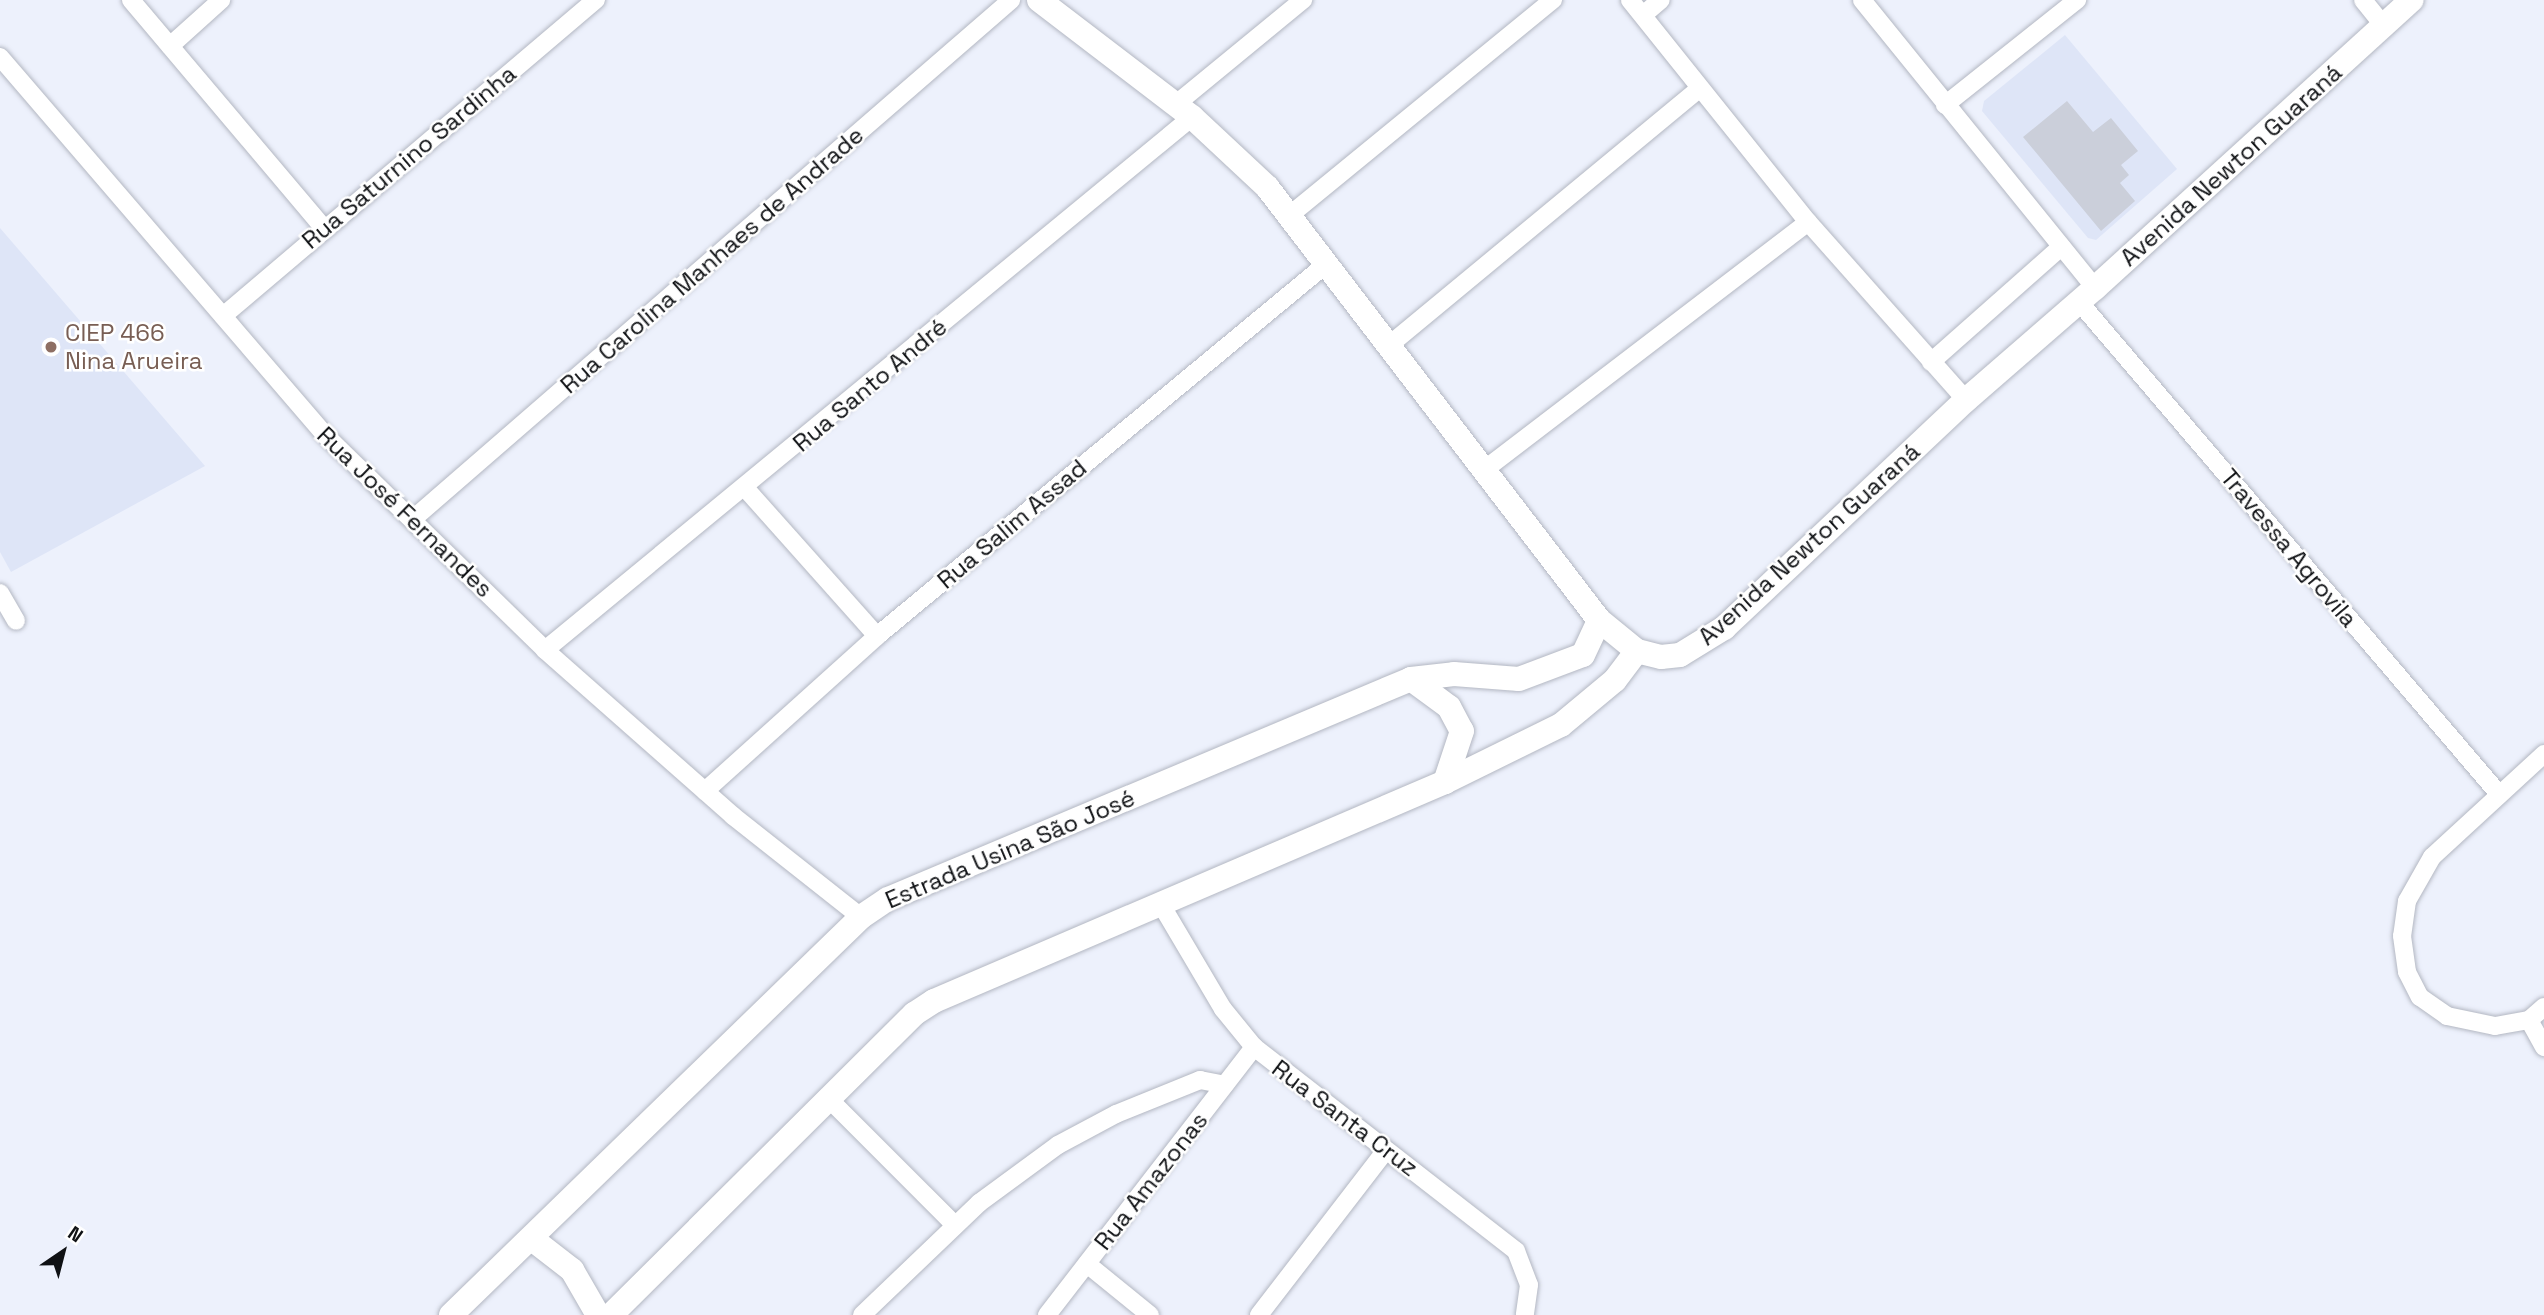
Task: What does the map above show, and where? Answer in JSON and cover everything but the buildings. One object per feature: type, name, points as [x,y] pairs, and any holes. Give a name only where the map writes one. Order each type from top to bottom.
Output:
[{"type":"main road","points":[[611,1315],[914,1014],[934,1001],[1162,906],[1445,782],[1561,725],[1615,680],[1637,652],[1599,620],[1387,347],[1290,215],[1238,158],[1183,111],[1039,0]]},
{"type":"main road","name":"Avenida Newton Guaraná","points":[[1637,652],[1680,655],[1701,645],[1966,400],[2088,295],[2411,0]]},
{"type":"main road","name":"Estrada Usina São José","points":[[454,1313],[861,917],[888,899],[1411,679],[1454,674],[1519,679],[1583,654],[1599,620]]},
{"type":"main road","points":[[1411,679],[1449,707],[1462,731],[1445,782]]},
{"type":"main road","points":[[532,1239],[572,1270],[598,1315]]},
{"type":"street","points":[[131,0],[324,228]]},
{"type":"street","points":[[170,46],[221,0]]},
{"type":"street","name":"Rua Saturnino Sardinha","points":[[223,316],[596,0]]},
{"type":"street","name":"Rua Carolina Manhaes de Andrade","points":[[413,519],[1011,0]]},
{"type":"street","name":"Rua Santo André","points":[[545,650],[746,488],[1183,111],[1303,0]]},
{"type":"street","points":[[1290,215],[1553,0]]},
{"type":"street","points":[[1630,0],[1808,222],[1966,400]]},
{"type":"street","points":[[1643,15],[1661,0]]},
{"type":"street","name":"Travessa Agrovila","points":[[1862,0],[2060,247],[2088,295],[2498,793]]},
{"type":"street","points":[[1945,105],[2077,0]]},
{"type":"street","points":[[2362,0],[2383,25]]},
{"type":"street","name":"Rua José Fernandes","points":[[0,57],[324,434],[545,650],[705,791],[861,917]]},
{"type":"street","points":[[1387,347],[1699,89]]},
{"type":"street","points":[[1484,470],[1808,222]]},
{"type":"street","points":[[1931,362],[2060,247]]},
{"type":"street","name":"Rua Salim Assad","points":[[705,791],[877,636],[1325,265]]},
{"type":"street","points":[[746,488],[877,636]]},
{"type":"street","points":[[0,593],[16,621]]},
{"type":"street","points":[[2544,754],[2448,839],[2415,882],[2402,936],[2407,972],[2420,997],[2447,1016],[2495,1026],[2529,1020],[2544,1007]]},
{"type":"street","name":"Rua Santa Cruz","points":[[1162,906],[1223,1009],[1254,1047],[1516,1251],[1529,1285],[1525,1315]]},
{"type":"street","points":[[2529,1020],[2544,1047]]},
{"type":"street","name":"Rua Amazonas","points":[[1047,1315],[1254,1047]]},
{"type":"street","points":[[862,1315],[955,1225],[1004,1182],[1087,1128],[1200,1080],[1225,1085]]},
{"type":"street","points":[[828,1098],[955,1225]]},
{"type":"street","points":[[1259,1315],[1386,1150]]},
{"type":"street","points":[[1087,1264],[1150,1315]]},
{"type":"shaded area","points":[[2065,35],[2177,169],[2096,240],[2088,238],[1982,111],[1984,101]]},
{"type":"shaded area","name":"CIEP 466 Nina Arueira","points":[[0,228],[205,466],[11,572],[0,552]]},
{"type":"place","name":"CIEP 466 Nina Arueira","points":[[51,347]]}]
